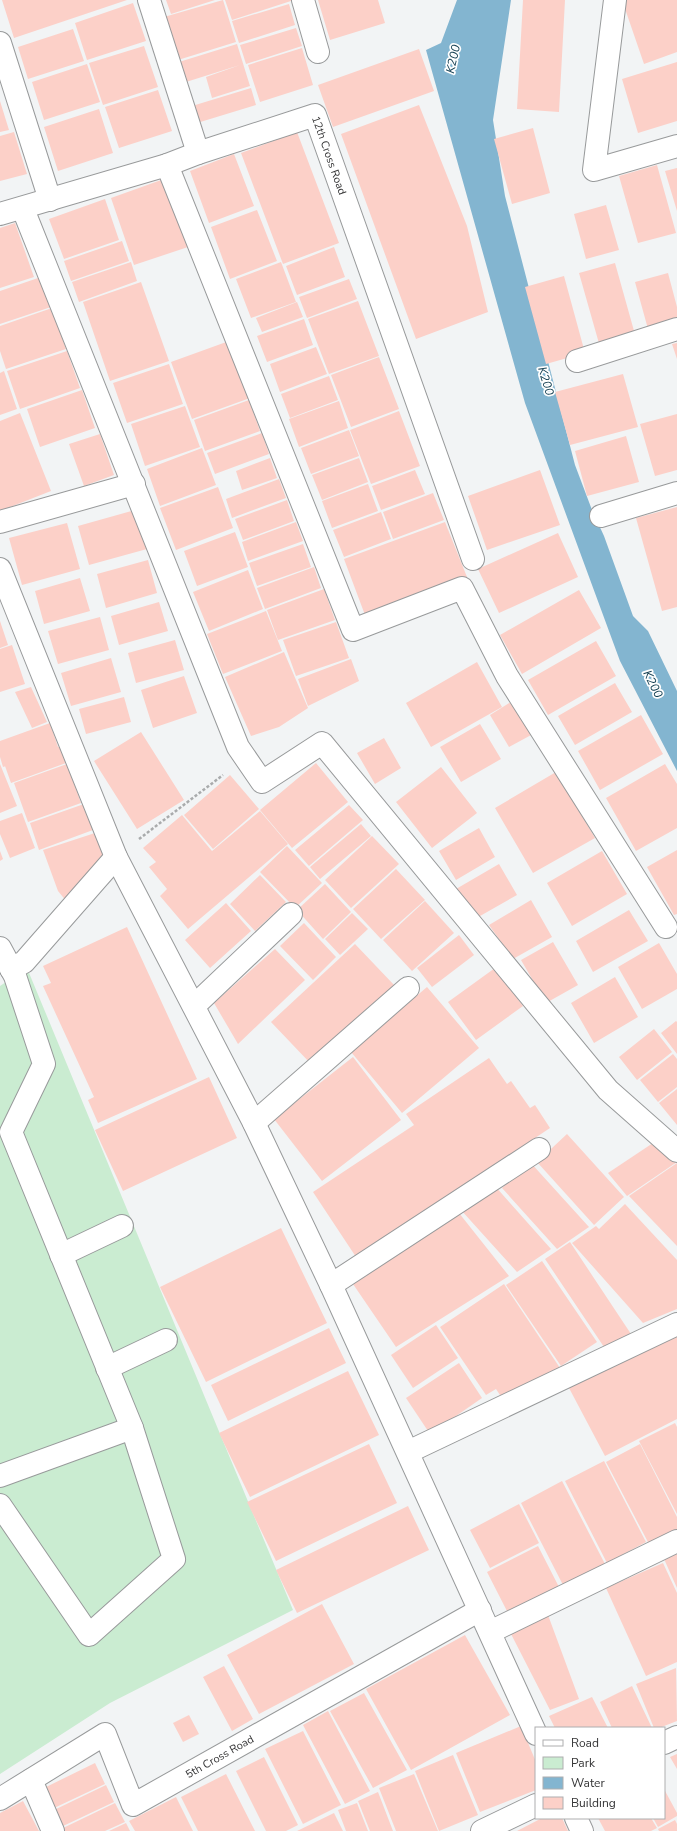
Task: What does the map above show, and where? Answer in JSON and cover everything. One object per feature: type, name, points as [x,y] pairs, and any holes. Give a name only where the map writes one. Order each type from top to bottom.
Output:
[{"type":"street","points":[[149,0],[198,153]]},
{"type":"street","points":[[303,0],[318,52]]},
{"type":"street","points":[[615,0],[594,170],[677,146]]},
{"type":"street","points":[[0,43],[50,200]]},
{"type":"street","name":"12th Cross Road","points":[[0,214],[23,209],[167,165],[198,153],[315,115],[473,559]]},
{"type":"street","points":[[167,165],[353,630],[462,588],[507,676],[666,927]]},
{"type":"street","points":[[23,209],[238,747],[262,782],[322,743],[608,1090],[677,1151]]},
{"type":"street","points":[[577,361],[677,330]]},
{"type":"street","points":[[0,522],[134,484]]},
{"type":"street","points":[[602,516],[677,493]]},
{"type":"street","points":[[0,569],[116,856],[254,1123],[331,1285],[535,1732]]},
{"type":"street","points":[[13,972],[24,962],[116,856]]},
{"type":"street","points":[[194,1006],[291,914]]},
{"type":"street","points":[[0,948],[13,972],[44,1064],[6,1136],[61,1255],[132,1428],[174,1559],[90,1635],[0,1505]]},
{"type":"street","points":[[254,1123],[408,988]]},
{"type":"street","points":[[331,1285],[539,1149]]},
{"type":"street","points":[[61,1255],[122,1226]]},
{"type":"street","points":[[408,1452],[677,1324]]},
{"type":"street","points":[[107,1368],[166,1340]]},
{"type":"street","points":[[0,1476],[132,1428]]},
{"type":"street","points":[[490,1632],[677,1541]]},
{"type":"street","name":"5th Cross Road","points":[[0,1800],[105,1734],[133,1805],[480,1610]]},
{"type":"street","points":[[665,1743],[677,1737]]},
{"type":"street","points":[[31,1780],[53,1831]]},
{"type":"street","points":[[482,1831],[535,1805]]},
{"type":"street","points":[[576,1819],[582,1831]]},
{"type":"path","points":[[116,856],[246,758]]},
{"type":"green space","points":[[27,968],[293,1610],[110,1703],[0,1774],[0,986]]},
{"type":"water","name":"K200","points":[[457,0],[511,0],[493,120],[505,196],[575,465],[592,510],[604,536],[633,616],[648,631],[677,691],[677,771],[620,661],[525,403],[426,50],[441,43]]},
{"type":"building","points":[[2,0],[127,0],[14,38]]},
{"type":"building","points":[[166,0],[215,0],[171,14]]},
{"type":"building","points":[[223,0],[236,42],[178,60],[164,17]]},
{"type":"building","points":[[225,0],[294,0],[232,20]]},
{"type":"building","points":[[318,0],[378,0],[385,23],[330,40]]},
{"type":"building","points":[[523,0],[565,0],[559,112],[517,109]]},
{"type":"building","points":[[622,0],[677,0],[677,52],[644,64]]},
{"type":"building","points":[[133,3],[146,41],[87,60],[75,23]]},
{"type":"building","points":[[289,4],[295,25],[239,43],[232,21]]},
{"type":"building","points":[[296,28],[302,46],[246,64],[240,45]]},
{"type":"building","points":[[73,29],[84,61],[28,79],[18,47]]},
{"type":"building","points":[[237,44],[250,86],[212,98],[206,77],[240,65],[186,82],[179,62]]},
{"type":"building","points":[[144,46],[158,87],[103,105],[89,63]]},
{"type":"building","points":[[302,48],[313,85],[260,102],[248,65]]},
{"type":"building","points":[[419,49],[434,91],[333,127],[318,85]]},
{"type":"building","points":[[677,62],[677,121],[638,133],[622,79]]},
{"type":"building","points":[[87,64],[100,102],[44,120],[32,82]]},
{"type":"building","points":[[251,88],[256,105],[197,123],[192,106]]},
{"type":"building","points":[[158,90],[172,131],[119,148],[105,107]]},
{"type":"building","points":[[0,101],[9,130],[0,132]]},
{"type":"building","points":[[419,105],[467,226],[488,312],[416,339],[341,134]]},
{"type":"building","points":[[99,109],[113,153],[58,171],[44,127]]},
{"type":"building","points":[[533,128],[550,193],[512,204],[494,139]]},
{"type":"building","points":[[14,132],[27,174],[0,181],[0,136]]},
{"type":"building","points":[[297,132],[339,243],[283,264],[241,153]]},
{"type":"building","points":[[234,154],[254,206],[209,223],[190,171]]},
{"type":"building","points":[[657,165],[676,233],[638,243],[619,176]]},
{"type":"building","points":[[677,168],[677,211],[665,171]]},
{"type":"building","points":[[164,179],[188,247],[134,265],[111,198]]},
{"type":"building","points":[[105,199],[119,240],[64,259],[49,219]]},
{"type":"building","points":[[606,205],[619,250],[586,259],[574,214]]},
{"type":"building","points":[[257,210],[277,261],[230,279],[211,227]]},
{"type":"building","points":[[15,223],[34,277],[0,288],[0,228]]},
{"type":"building","points":[[122,241],[129,261],[71,281],[64,261]]},
{"type":"building","points":[[334,247],[345,277],[297,295],[286,266]]},
{"type":"building","points":[[131,262],[137,281],[79,302],[72,282]]},
{"type":"building","points":[[281,262],[296,302],[251,318],[236,279]]},
{"type":"building","points":[[615,263],[636,338],[600,347],[579,273]]},
{"type":"building","points":[[668,273],[677,307],[677,322],[648,329],[635,282]]},
{"type":"building","points":[[564,276],[585,353],[546,364],[525,287]]},
{"type":"building","points":[[41,277],[51,307],[0,324],[0,291]]},
{"type":"building","points":[[349,279],[357,299],[307,318],[299,297]]},
{"type":"building","points":[[141,282],[169,361],[110,381],[83,302]]},
{"type":"building","points":[[358,301],[379,356],[329,374],[308,319]]},
{"type":"building","points":[[297,302],[303,317],[262,332],[256,318]]},
{"type":"building","points":[[52,308],[66,349],[6,369],[0,351],[0,326]]},
{"type":"building","points":[[304,319],[313,345],[267,362],[257,336]]},
{"type":"building","points":[[229,341],[250,398],[192,419],[171,362]]},
{"type":"building","points":[[677,343],[677,359],[672,344]]},
{"type":"building","points":[[316,347],[327,374],[280,392],[270,364]]},
{"type":"building","points":[[67,351],[80,388],[20,409],[7,371]]},
{"type":"building","points":[[379,357],[399,409],[351,427],[331,375]]},
{"type":"building","points":[[169,364],[183,404],[127,423],[113,383]]},
{"type":"building","points":[[4,371],[17,409],[0,415],[0,373]]},
{"type":"building","points":[[623,374],[638,427],[570,445],[555,392]]},
{"type":"building","points":[[329,376],[338,400],[290,418],[281,394]]},
{"type":"building","points":[[82,390],[95,428],[40,447],[27,409]]},
{"type":"building","points":[[249,400],[260,431],[205,451],[194,420]]},
{"type":"building","points":[[339,401],[348,428],[299,447],[289,419]]},
{"type":"building","points":[[185,406],[200,447],[145,466],[131,424]]},
{"type":"building","points":[[399,411],[420,466],[371,484],[350,430]]},
{"type":"building","points":[[20,413],[51,491],[0,511],[0,421]]},
{"type":"building","points":[[677,414],[677,470],[655,476],[640,424]]},
{"type":"building","points":[[349,430],[359,456],[311,474],[301,448]]},
{"type":"building","points":[[262,433],[269,454],[215,474],[207,453]]},
{"type":"building","points":[[100,434],[114,475],[84,486],[69,444]]},
{"type":"building","points":[[626,436],[639,482],[587,496],[575,451]]},
{"type":"building","points":[[202,448],[216,485],[160,506],[147,469]]},
{"type":"building","points":[[270,458],[277,478],[242,490],[236,471]]},
{"type":"building","points":[[359,458],[368,482],[322,500],[312,475]]},
{"type":"building","points":[[415,470],[425,494],[381,510],[372,486]]},
{"type":"building","points":[[540,470],[560,525],[487,550],[468,496]]},
{"type":"building","points":[[279,479],[286,498],[232,518],[226,499]]},
{"type":"building","points":[[368,484],[378,511],[332,528],[322,501]]},
{"type":"building","points":[[218,487],[233,528],[176,550],[160,508]]},
{"type":"building","points":[[433,493],[444,520],[393,539],[383,512]]},
{"type":"building","points":[[287,500],[294,521],[243,540],[235,519]]},
{"type":"building","points":[[677,507],[677,607],[662,611],[636,518]]},
{"type":"building","points":[[135,510],[147,549],[89,565],[78,526]]},
{"type":"building","points":[[381,512],[391,539],[344,557],[333,530]]},
{"type":"building","points":[[296,522],[303,541],[248,561],[242,542]]},
{"type":"building","points":[[445,522],[467,577],[365,615],[344,559]]},
{"type":"building","points":[[67,523],[80,569],[22,585],[9,538]]},
{"type":"building","points":[[235,532],[248,567],[197,586],[184,551]]},
{"type":"building","points":[[558,533],[578,577],[499,613],[478,569]]},
{"type":"building","points":[[303,544],[311,567],[257,586],[249,563]]},
{"type":"building","points":[[148,560],[157,593],[106,608],[97,574]]},
{"type":"building","points":[[314,567],[321,588],[265,609],[257,588]]},
{"type":"building","points":[[248,570],[263,609],[209,631],[193,592]]},
{"type":"building","points":[[80,578],[90,611],[44,624],[35,591]]},
{"type":"building","points":[[324,589],[335,620],[278,640],[267,610]]},
{"type":"building","points":[[579,590],[601,628],[522,674],[500,635]]},
{"type":"building","points":[[159,602],[168,631],[119,645],[111,616]]},
{"type":"building","points":[[266,611],[282,651],[223,674],[207,634]]},
{"type":"building","points":[[100,617],[109,650],[58,664],[48,631]]},
{"type":"building","points":[[0,621],[8,645],[0,648]]},
{"type":"building","points":[[336,622],[349,658],[296,676],[283,640]]},
{"type":"building","points":[[175,640],[184,670],[136,683],[128,653]]},
{"type":"building","points":[[596,641],[616,676],[548,715],[528,680]]},
{"type":"building","points":[[12,645],[25,684],[0,692],[0,649]]},
{"type":"building","points":[[284,652],[308,708],[279,727],[251,736],[225,677]]},
{"type":"building","points":[[111,658],[121,692],[71,706],[61,673]]},
{"type":"building","points":[[351,659],[359,681],[308,706],[298,679]]},
{"type":"building","points":[[477,662],[502,707],[431,747],[406,703]]},
{"type":"building","points":[[184,676],[197,713],[153,728],[141,690]]},
{"type":"building","points":[[615,683],[632,712],[575,745],[558,716]]},
{"type":"building","points":[[31,687],[47,722],[32,728],[15,692]]},
{"type":"building","points":[[124,697],[131,722],[86,734],[79,709]]},
{"type":"building","points":[[514,700],[533,734],[509,747],[490,715]]},
{"type":"building","points":[[641,715],[663,754],[600,790],[578,751]]},
{"type":"building","points":[[50,723],[58,747],[60,747],[66,763],[11,783],[5,766],[3,767],[0,757],[0,741]]},
{"type":"building","points":[[480,724],[501,759],[461,782],[440,747]]},
{"type":"building","points":[[141,732],[184,800],[137,829],[94,761]]},
{"type":"building","points":[[384,738],[401,768],[375,784],[357,753]]},
{"type":"building","points":[[316,763],[348,802],[292,848],[260,810]]},
{"type":"building","points":[[0,764],[17,806],[0,813]]},
{"type":"building","points":[[67,764],[81,803],[28,822],[14,783]]},
{"type":"building","points":[[665,764],[677,784],[677,828],[636,851],[606,798]]},
{"type":"building","points":[[441,767],[477,813],[432,848],[396,802]]},
{"type":"building","points":[[556,772],[595,838],[533,873],[495,808]]},
{"type":"building","points":[[230,775],[259,809],[213,849],[184,815]]},
{"type":"building","points":[[84,804],[93,830],[39,850],[30,823]]},
{"type":"building","points":[[349,805],[363,820],[309,866],[295,850]]},
{"type":"building","points":[[260,811],[288,844],[188,929],[160,896],[167,889],[149,867],[156,862],[143,848],[182,815],[212,851]]},
{"type":"building","points":[[22,813],[35,848],[10,858],[0,834],[0,821]]},
{"type":"building","points":[[361,824],[371,836],[320,879],[310,867]]},
{"type":"building","points":[[479,828],[495,857],[456,880],[439,851]]},
{"type":"building","points":[[95,833],[104,857],[67,902],[58,891],[43,850]]},
{"type":"building","points":[[372,836],[399,864],[351,908],[325,880]]},
{"type":"building","points":[[287,846],[322,883],[295,908],[260,872]]},
{"type":"building","points":[[677,850],[677,914],[674,915],[647,867]]},
{"type":"building","points":[[0,851],[3,859],[0,861]]},
{"type":"building","points":[[602,851],[627,894],[572,926],[547,883]]},
{"type":"building","points":[[499,864],[517,895],[473,920],[456,889]]},
{"type":"building","points":[[396,869],[425,900],[381,939],[353,909]]},
{"type":"building","points":[[260,875],[286,902],[255,931],[230,904]]},
{"type":"building","points":[[325,884],[351,912],[323,939],[297,910]]},
{"type":"building","points":[[531,900],[552,937],[513,959],[489,925]]},
{"type":"building","points":[[425,901],[454,933],[412,971],[383,940]]},
{"type":"building","points":[[226,903],[251,931],[210,968],[185,940]]},
{"type":"building","points":[[629,910],[648,941],[593,972],[576,941]]},
{"type":"building","points":[[352,913],[368,929],[340,955],[325,939]]},
{"type":"building","points":[[304,923],[336,957],[313,980],[280,946]]},
{"type":"building","points":[[127,927],[197,1079],[98,1123],[88,1100],[94,1097],[43,986],[51,983],[43,966]]},
{"type":"building","points":[[459,935],[474,955],[432,987],[417,968]]},
{"type":"building","points":[[553,942],[578,985],[546,1003],[521,960]]},
{"type":"building","points":[[659,943],[677,974],[677,989],[642,1009],[618,967]]},
{"type":"building","points":[[355,944],[395,986],[311,1064],[271,1022]]},
{"type":"building","points":[[275,949],[305,980],[238,1044],[214,1003]]},
{"type":"building","points":[[495,968],[523,1006],[476,1040],[448,1002]]},
{"type":"building","points":[[615,977],[638,1017],[594,1043],[571,1003]]},
{"type":"building","points":[[427,987],[479,1048],[402,1113],[351,1052]]},
{"type":"building","points":[[676,1021],[677,1022],[677,1054],[661,1033]]},
{"type":"building","points":[[654,1029],[672,1052],[637,1080],[619,1057]]},
{"type":"building","points":[[673,1054],[677,1059],[677,1087],[658,1102],[640,1080]]},
{"type":"building","points":[[353,1057],[401,1120],[322,1181],[274,1119]]},
{"type":"building","points":[[489,1058],[507,1084],[511,1081],[530,1108],[535,1105],[550,1128],[356,1257],[313,1192],[414,1125],[406,1114]]},
{"type":"building","points":[[209,1077],[237,1138],[123,1191],[95,1130]]},
{"type":"building","points":[[677,1089],[677,1125],[659,1103]]},
{"type":"building","points":[[567,1134],[624,1197],[594,1225],[537,1162]]},
{"type":"building","points":[[659,1139],[677,1162],[627,1196],[608,1173]]},
{"type":"building","points":[[530,1162],[589,1227],[557,1249],[502,1188]]},
{"type":"building","points":[[677,1163],[677,1246],[629,1196]]},
{"type":"building","points":[[495,1186],[551,1249],[517,1272],[461,1210]]},
{"type":"building","points":[[625,1204],[677,1260],[677,1309],[643,1323],[572,1243],[596,1226],[599,1229]]},
{"type":"building","points":[[459,1213],[509,1276],[396,1347],[353,1284]]},
{"type":"building","points":[[281,1228],[327,1323],[206,1382],[160,1287]]},
{"type":"building","points":[[570,1242],[631,1334],[606,1350],[545,1259]]},
{"type":"building","points":[[542,1261],[597,1342],[561,1366],[506,1285]]},
{"type":"building","points":[[504,1284],[560,1368],[504,1401],[496,1389],[486,1395],[440,1327]]},
{"type":"building","points":[[436,1325],[458,1358],[413,1388],[391,1355]]},
{"type":"building","points":[[329,1328],[346,1363],[228,1421],[211,1385]]},
{"type":"building","points":[[677,1331],[677,1419],[605,1456],[569,1388]]},
{"type":"building","points":[[459,1363],[482,1398],[430,1434],[406,1398]]},
{"type":"building","points":[[348,1371],[379,1435],[250,1497],[219,1433]]},
{"type":"building","points":[[675,1423],[677,1427],[677,1514],[639,1441]]},
{"type":"building","points":[[369,1444],[397,1503],[276,1561],[247,1502]]},
{"type":"building","points":[[640,1444],[677,1517],[677,1530],[649,1544],[606,1462]]},
{"type":"building","points":[[604,1461],[646,1542],[607,1563],[565,1481]]},
{"type":"building","points":[[562,1481],[605,1564],[563,1585],[521,1503]]},
{"type":"building","points":[[519,1504],[539,1543],[490,1568],[470,1530]]},
{"type":"building","points":[[408,1506],[429,1550],[297,1613],[276,1570]]},
{"type":"building","points":[[538,1546],[559,1587],[508,1613],[487,1572]]},
{"type":"building","points":[[677,1554],[677,1588],[664,1559]]},
{"type":"building","points":[[663,1563],[677,1593],[677,1662],[646,1676],[606,1588]]},
{"type":"building","points":[[322,1604],[354,1664],[259,1714],[227,1655]]},
{"type":"building","points":[[548,1615],[579,1699],[550,1710],[511,1634]]},
{"type":"building","points":[[465,1635],[510,1715],[411,1770],[366,1689]]},
{"type":"building","points":[[224,1666],[253,1719],[232,1731],[203,1677]]},
{"type":"building","points":[[676,1668],[677,1721],[662,1727],[654,1727],[636,1684]]},
{"type":"building","points":[[632,1686],[652,1727],[612,1727],[600,1702]]},
{"type":"building","points":[[364,1693],[407,1770],[373,1788],[330,1711]]},
{"type":"building","points":[[592,1697],[607,1727],[554,1727],[549,1716]]},
{"type":"building","points":[[328,1711],[370,1791],[345,1804],[303,1725]]},
{"type":"building","points":[[189,1715],[199,1734],[183,1742],[173,1723]]},
{"type":"building","points":[[521,1726],[535,1760],[535,1790],[480,1812],[456,1753]]},
{"type":"building","points":[[303,1731],[341,1805],[303,1824],[265,1749]]},
{"type":"building","points":[[677,1754],[677,1769],[670,1757]]},
{"type":"building","points":[[453,1755],[478,1815],[439,1831],[415,1771]]},
{"type":"building","points":[[264,1757],[298,1825],[286,1831],[266,1831],[236,1771]]},
{"type":"building","points":[[95,1763],[105,1784],[52,1809],[42,1789]]},
{"type":"building","points":[[226,1774],[255,1831],[198,1831],[181,1797]]},
{"type":"building","points":[[414,1774],[438,1831],[396,1831],[379,1788]]},
{"type":"building","points":[[106,1785],[114,1802],[61,1827],[52,1811]]},
{"type":"building","points":[[665,1791],[677,1813],[677,1816],[658,1827],[654,1819],[665,1819]]},
{"type":"building","points":[[378,1792],[393,1831],[370,1831],[358,1801]]},
{"type":"building","points":[[176,1797],[193,1831],[135,1831],[129,1821]]},
{"type":"building","points":[[23,1801],[39,1831],[0,1831],[0,1813]]},
{"type":"building","points":[[115,1803],[125,1822],[105,1831],[62,1831],[61,1829]]},
{"type":"building","points":[[357,1803],[368,1831],[346,1831],[338,1810]]},
{"type":"building","points":[[334,1813],[343,1831],[297,1831]]},
{"type":"building","points":[[540,1819],[562,1819],[568,1831],[517,1831]]},
{"type":"building","points":[[599,1819],[652,1819],[657,1828],[651,1831],[605,1831]]},
{"type":"building","points":[[675,1820],[677,1824],[677,1831],[659,1831],[658,1829]]},
{"type":"building","points":[[126,1823],[130,1831],[109,1831]]}]
